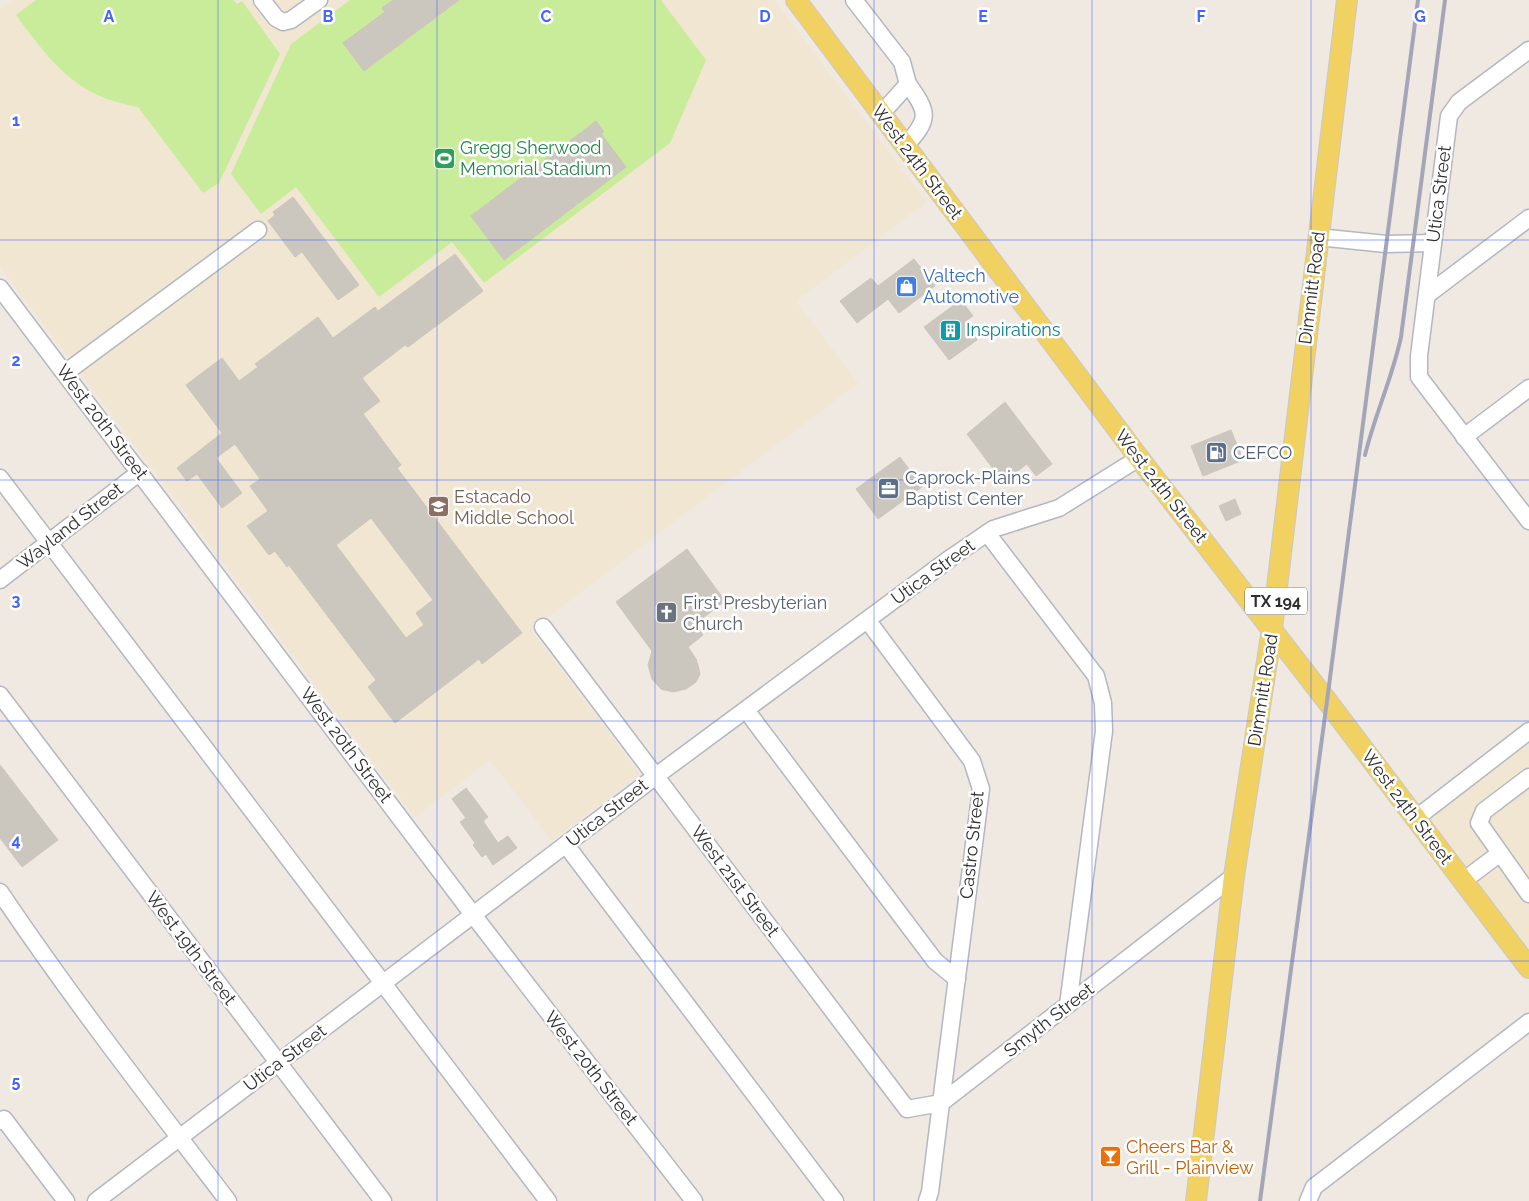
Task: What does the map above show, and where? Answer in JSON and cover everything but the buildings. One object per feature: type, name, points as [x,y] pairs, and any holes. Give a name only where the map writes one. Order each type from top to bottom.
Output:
[{"type":"main road","name":"West 24th Street","points":[[796,0],[1138,458],[1272,629],[1529,968]]},
{"type":"main road","name":"Dimmitt Road","points":[[1196,1201],[1234,876],[1272,629],[1347,0]]},
{"type":"street","points":[[262,0],[276,18],[283,22],[291,20],[319,0]]},
{"type":"street","points":[[854,0],[902,62],[908,84],[921,102],[925,112],[921,129],[905,146]]},
{"type":"street","name":"Utica Street","points":[[1464,437],[1419,376],[1449,116],[1459,102],[1529,50]]},
{"type":"street","points":[[881,114],[908,84]]},
{"type":"street","points":[[1427,295],[1529,218]]},
{"type":"street","points":[[65,373],[258,230]]},
{"type":"street","points":[[1318,237],[1386,244],[1433,242]]},
{"type":"street","name":"West 20th Street","points":[[0,288],[474,916],[694,1201]]},
{"type":"street","points":[[1529,388],[1464,437],[1529,521]]},
{"type":"street","name":"Utica Street","points":[[96,1201],[656,776],[987,533],[993,529],[1059,508],[1138,458]]},
{"type":"street","name":"Wayland Street","points":[[0,580],[140,472]]},
{"type":"street","points":[[0,478],[385,983],[548,1201]]},
{"type":"street","points":[[987,533],[1096,676],[1100,685],[1104,731],[1068,1005]]},
{"type":"street","name":"Castro Street","points":[[868,621],[972,761],[980,789],[941,1104]]},
{"type":"street","name":"West 21st Street","points":[[543,627],[907,1108],[941,1104]]},
{"type":"street","name":"West 19th Street","points":[[0,695],[383,1201]]},
{"type":"street","points":[[746,710],[935,961],[957,979]]},
{"type":"street","points":[[1415,819],[1529,732]]},
{"type":"street","points":[[1529,777],[1484,811],[1479,819],[1480,827],[1529,894]]},
{"type":"street","points":[[566,845],[835,1201]]},
{"type":"street","points":[[1463,882],[1499,854]]},
{"type":"street","name":"Smyth Street","points":[[941,1104],[1234,876]]},
{"type":"street","points":[[0,892],[45,959],[228,1201]]},
{"type":"street","points":[[1308,1201],[1314,1187],[1529,1022]]},
{"type":"street","points":[[927,1201],[930,1192],[941,1104]]},
{"type":"street","points":[[2,1120],[66,1201]]},
{"type":"shaded area","name":"Estacado Middle School","points":[[12,0],[774,0],[927,202],[796,301],[858,383],[531,630],[640,774],[552,841],[490,760],[415,817],[0,267],[0,9]]},
{"type":"shaded area","points":[[1529,738],[1529,951],[1427,814]]},
{"type":"green space","points":[[36,0],[233,0],[237,4],[242,1],[280,54],[219,183],[203,193],[138,107],[116,102],[81,86],[54,62],[16,15]]},
{"type":"green space","name":"Gregg Sherwood Memorial Stadium","points":[[350,0],[661,0],[706,60],[670,143],[484,283],[452,242],[379,297],[296,187],[261,214],[231,174],[291,44]]},
{"type":"railway","points":[[1260,1201],[1418,0]]},
{"type":"railway","points":[[1365,455],[1401,337],[1445,0]]},
{"type":"place","name":"Gregg Sherwood Memorial Stadium","points":[[444,158]]},
{"type":"place","name":"Valtech Automotive","points":[[907,286]]},
{"type":"place","name":"Inspirations","points":[[950,330]]},
{"type":"place","name":"CEFCO","points":[[1217,453]]},
{"type":"place","name":"Caprock-Plains Baptist Center","points":[[889,488]]},
{"type":"place","name":"Estacado Middle School","points":[[438,507]]},
{"type":"place","name":"First Presbyterian Church","points":[[667,613]]},
{"type":"place","name":"Cheers Bar & Grill - Plainview","points":[[1110,1157]]}]
